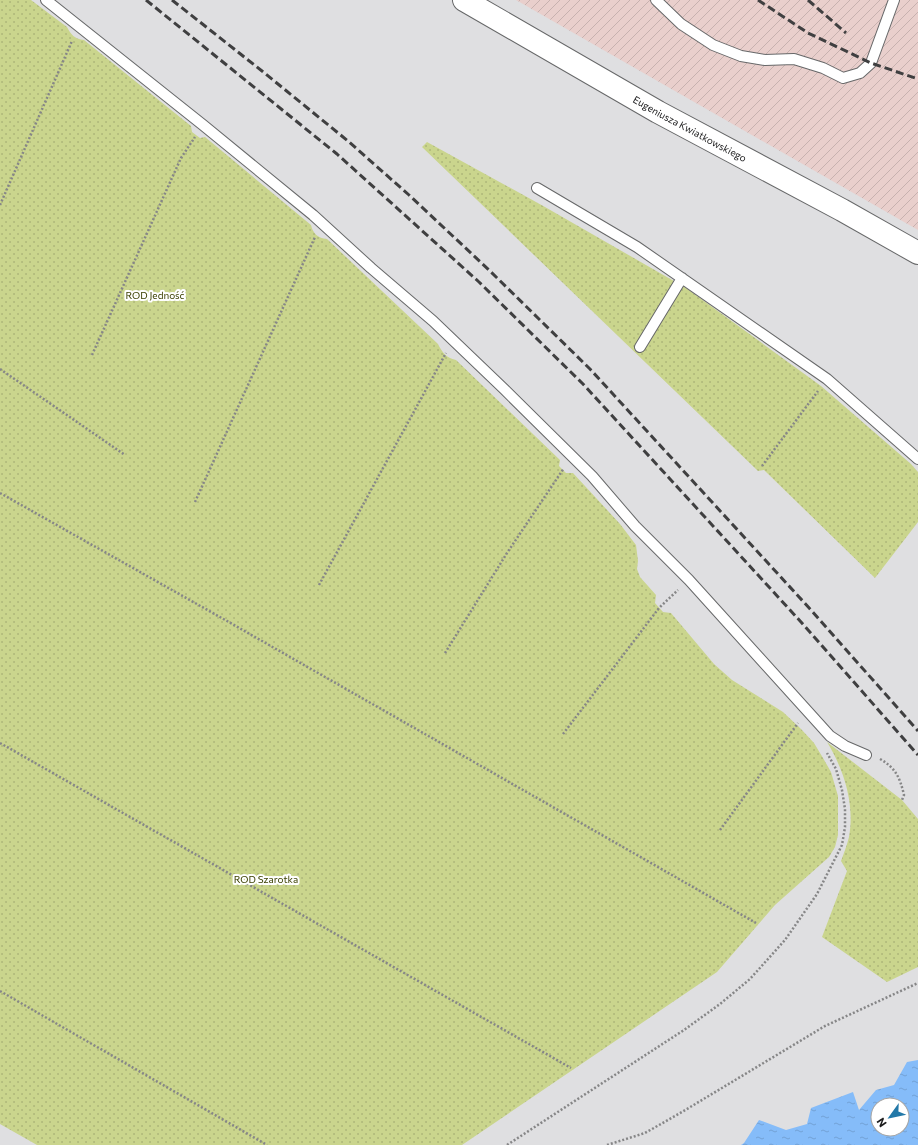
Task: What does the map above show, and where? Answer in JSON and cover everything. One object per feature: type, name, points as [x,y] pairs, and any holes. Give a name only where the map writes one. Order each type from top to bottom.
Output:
[{"type":"street","name":"Eugeniusza Kwiatkowskiego","points":[[464,0],[658,112],[842,210],[918,254]]},
{"type":"lane","points":[[46,0],[203,125],[324,226],[455,343],[574,457],[635,526],[689,580],[830,736],[845,746],[866,755]]},
{"type":"lane","points":[[656,0],[681,24],[714,45],[741,56],[765,60],[794,59],[823,68],[843,78],[860,73],[871,63],[894,0]]},
{"type":"lane","points":[[537,188],[636,247],[827,379],[918,459]]},
{"type":"lane","points":[[640,347],[682,278]]},
{"type":"path","points":[[0,205],[79,26]]},
{"type":"path","points":[[92,355],[181,158],[203,125]]},
{"type":"path","points":[[194,502],[316,235],[324,226]]},
{"type":"path","points":[[319,586],[445,354],[455,343]]},
{"type":"path","points":[[0,369],[124,456]]},
{"type":"path","points":[[762,466],[827,379]]},
{"type":"path","points":[[445,653],[507,553],[562,470],[574,457]]},
{"type":"path","points":[[0,493],[756,923]]},
{"type":"path","points":[[563,734],[659,608],[689,580]]},
{"type":"path","points":[[720,830],[801,720]]},
{"type":"path","points":[[0,743],[571,1068]]},
{"type":"path","points":[[507,1145],[678,1034],[720,1004],[750,979],[785,940],[817,894],[842,845],[845,815],[842,790],[836,769],[824,749]]},
{"type":"path","points":[[866,755],[889,764],[897,775],[904,795],[902,800]]},
{"type":"path","points":[[607,1145],[645,1133],[825,1026],[918,983]]},
{"type":"path","points":[[0,990],[267,1145]]},
{"type":"shaded area","points":[[516,0],[918,0],[918,230]]},
{"type":"green space","points":[[0,0],[31,0],[67,27],[74,36],[78,39],[84,40],[191,126],[192,132],[200,138],[205,137],[311,225],[316,235],[327,239],[438,344],[445,354],[456,360],[560,460],[559,466],[566,473],[573,473],[620,524],[636,545],[638,561],[637,569],[640,577],[656,595],[655,603],[663,612],[671,613],[714,664],[732,680],[783,712],[801,729],[814,743],[831,772],[838,796],[838,835],[835,847],[829,857],[775,905],[717,972],[462,1145],[37,1145],[0,1124]]},
{"type":"green space","points":[[427,142],[545,207],[686,288],[821,386],[911,464],[918,472],[918,522],[875,578],[764,470],[758,471],[422,147]]},
{"type":"green space","points":[[827,742],[902,800],[918,819],[918,967],[887,982],[822,937],[847,871],[841,861],[849,837],[850,825],[847,788],[838,764]]},
{"type":"water","points":[[918,1060],[918,1145],[741,1145],[744,1143],[759,1120],[786,1130],[807,1124],[811,1108],[853,1092],[859,1110],[870,1097],[870,1137],[910,1137],[910,1097],[870,1097],[876,1090],[894,1085],[907,1062]]},
{"type":"railway","points":[[146,0],[337,154],[479,282],[583,384],[801,622],[918,755]]},
{"type":"railway","points":[[172,0],[348,141],[409,195],[489,270],[590,369],[811,610],[918,731]]},
{"type":"railway","points":[[758,0],[808,33],[871,63],[918,79]]},
{"type":"railway","points":[[808,0],[846,33]]},
{"type":"park label","name":"ROD Jedność","points":[[155,295]]},
{"type":"park label","name":"ROD Szarotka","points":[[266,879]]}]
